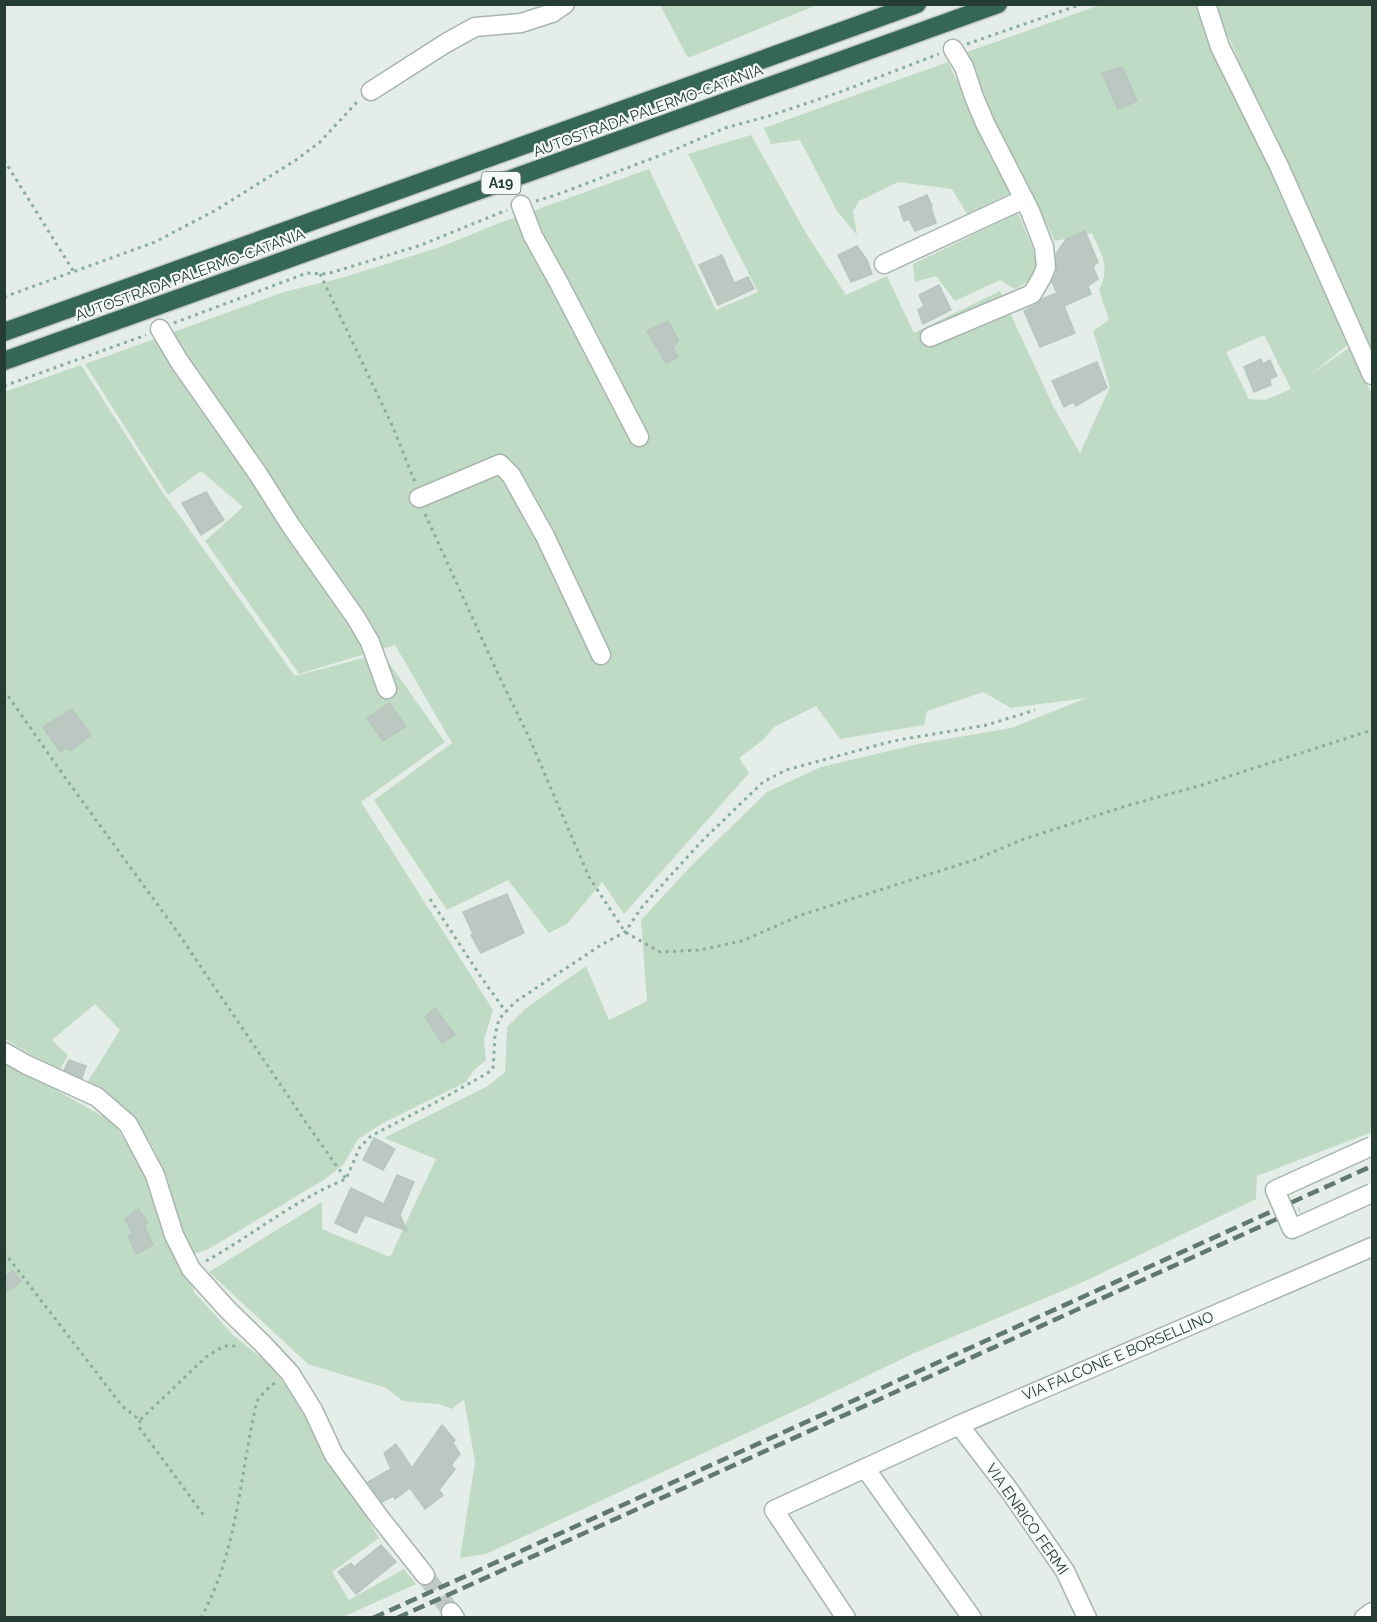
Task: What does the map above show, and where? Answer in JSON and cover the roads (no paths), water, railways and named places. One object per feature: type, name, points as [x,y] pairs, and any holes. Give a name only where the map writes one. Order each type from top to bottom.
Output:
[{"type":"highway","name":"AUTOSTRADA PALERMO-CATANIA","points":[[4,332],[917,4]]},
{"type":"highway","name":"AUTOSTRADA PALERMO-CATANIA","points":[[4,361],[998,4]]},
{"type":"street","points":[[371,91],[475,27],[521,23],[552,13],[565,4]]},
{"type":"street","points":[[1206,4],[1220,47],[1280,166],[1372,375]]},
{"type":"street","points":[[930,337],[1032,294],[1046,267],[1044,247],[1024,199],[985,123],[964,67],[953,49]]},
{"type":"street","points":[[884,264],[1024,199]]},
{"type":"street","points":[[521,206],[533,236],[639,437]]},
{"type":"street","points":[[160,329],[179,361],[356,618],[370,642],[387,689]]},
{"type":"street","points":[[419,498],[500,464],[511,475],[545,536],[601,655]]},
{"type":"street","points":[[4,1052],[97,1097],[128,1124],[155,1174],[174,1235],[191,1269],[226,1309],[290,1373],[313,1410],[334,1455],[425,1575]]},
{"type":"street","points":[[1372,1146],[1275,1190],[1292,1229],[1372,1193]]},
{"type":"street","name":"VIA FALCONE E BORSELLINO","points":[[846,1617],[774,1510],[959,1425],[1372,1247]]},
{"type":"street","name":"VIA ENRICO FERMI","points":[[959,1425],[1009,1490],[1065,1571],[1088,1617]]},
{"type":"street","points":[[865,1468],[972,1617]]},
{"type":"street","points":[[1364,1617],[1372,1612]]},
{"type":"tunnel","points":[[425,1575],[451,1612]]},
{"type":"railway","points":[[373,1618],[1372,1166]]},
{"type":"railway","points":[[397,1618],[1299,1209]]}]
